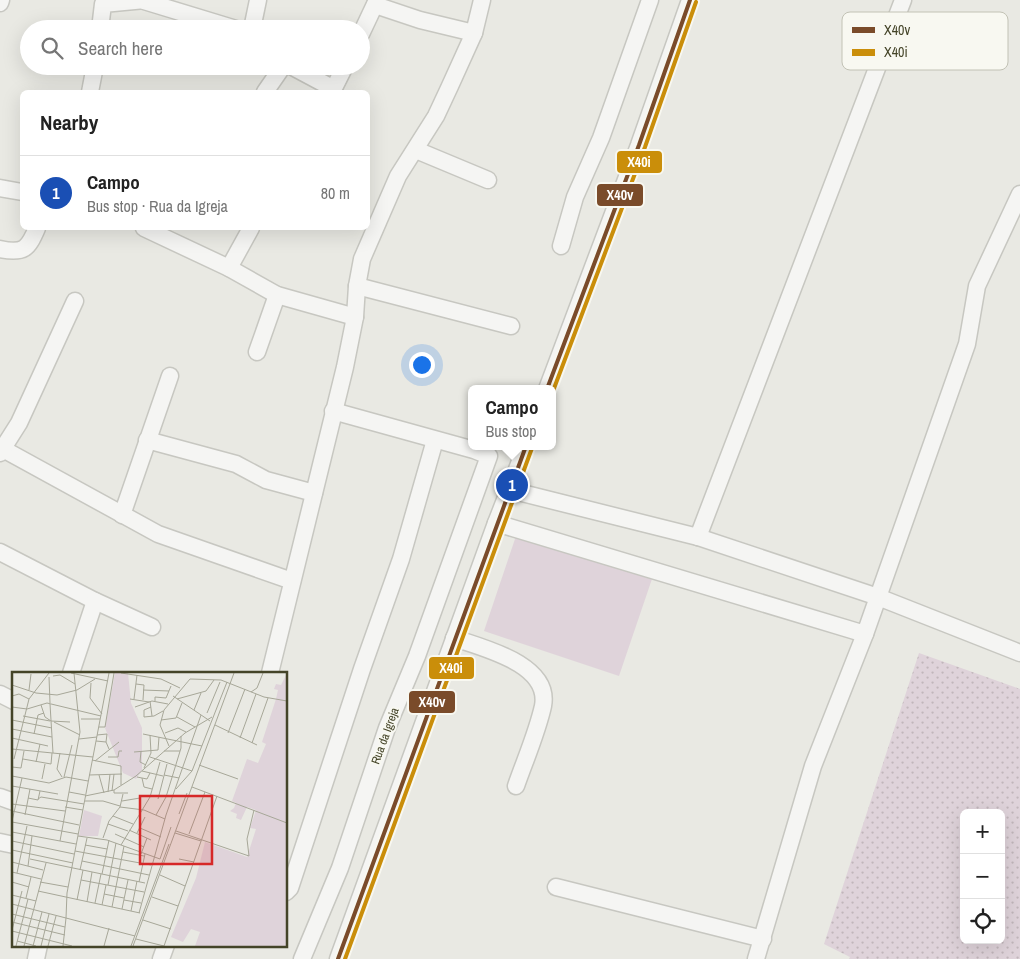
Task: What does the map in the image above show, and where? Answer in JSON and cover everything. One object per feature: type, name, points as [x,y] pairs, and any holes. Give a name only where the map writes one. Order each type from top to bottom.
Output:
[{"type":"street","points":[[254,20],[258,0]]},
{"type":"street","points":[[370,226],[373,213],[416,150],[436,116],[474,33],[482,0]]},
{"type":"street","points":[[561,246],[575,197],[601,138],[650,0]]},
{"type":"street","points":[[549,385],[639,145],[690,0]]},
{"type":"street","points":[[898,12],[903,0]]},
{"type":"street","points":[[99,20],[96,2],[144,1],[206,20]]},
{"type":"street","points":[[368,20],[376,3],[420,20],[474,33]]},
{"type":"street","points":[[698,537],[876,70]]},
{"type":"street","points":[[90,90],[93,75]]},
{"type":"street","points":[[266,90],[277,75]]},
{"type":"street","points":[[306,75],[331,90]]},
{"type":"street","points":[[333,90],[341,75]]},
{"type":"street","points":[[416,150],[488,180]]},
{"type":"street","points":[[0,188],[20,192]]},
{"type":"street","points":[[756,959],[813,766],[865,634],[968,344],[977,286],[1020,194]]},
{"type":"street","points":[[0,249],[12,252],[23,250],[30,243],[36,230]]},
{"type":"street","points":[[148,230],[228,268],[277,295],[356,317]]},
{"type":"street","points":[[228,268],[250,230]]},
{"type":"street","points":[[270,672],[356,317],[357,286],[369,230]]},
{"type":"street","points":[[357,286],[511,326]]},
{"type":"street","points":[[257,352],[277,295]]},
{"type":"street","points":[[75,301],[19,423],[1,451],[158,534],[292,581]]},
{"type":"street","points":[[122,515],[170,376]]},
{"type":"street","points":[[288,888],[295,873],[362,669],[401,559],[435,440],[333,411]]},
{"type":"street","points":[[147,440],[236,464],[266,480],[314,493]]},
{"type":"street","name":"Rua da Igreja","points":[[435,440],[468,448]]},
{"type":"street","name":"Rua da Igreja","points":[[302,959],[340,868],[387,728],[417,656],[489,456],[474,450]]},
{"type":"street","points":[[338,959],[496,523],[525,450]]},
{"type":"street","points":[[510,490],[698,537],[878,597],[1020,653]]},
{"type":"street","points":[[496,523],[865,634]]},
{"type":"street","points":[[0,552],[152,627]]},
{"type":"street","points":[[71,672],[95,600]]},
{"type":"street","points":[[454,638],[516,662],[530,670],[540,683],[544,704],[516,786]]},
{"type":"street","points":[[0,694],[12,700]]},
{"type":"street","points":[[0,797],[12,801]]},
{"type":"street","points":[[556,887],[763,939]]},
{"type":"street","points":[[36,959],[39,946]]},
{"type":"street","points":[[161,959],[166,946]]},
{"type":"shaded area","points":[[518,530],[653,576],[619,676],[484,631]]},
{"type":"shaded area","points":[[919,653],[1020,689],[1020,959],[849,959],[850,957],[824,944]]},
{"type":"transit line","name":"X40v","points":[[549,385],[639,145],[690,0]]},
{"type":"transit line","name":"X40i","points":[[555,385],[645,147],[696,2]]},
{"type":"transit line","name":"X40v","points":[[338,959],[525,450]]},
{"type":"transit line","name":"X40i","points":[[345,959],[531,450]]},
{"type":"place","name":"Campo","points":[[512,485]]}]
